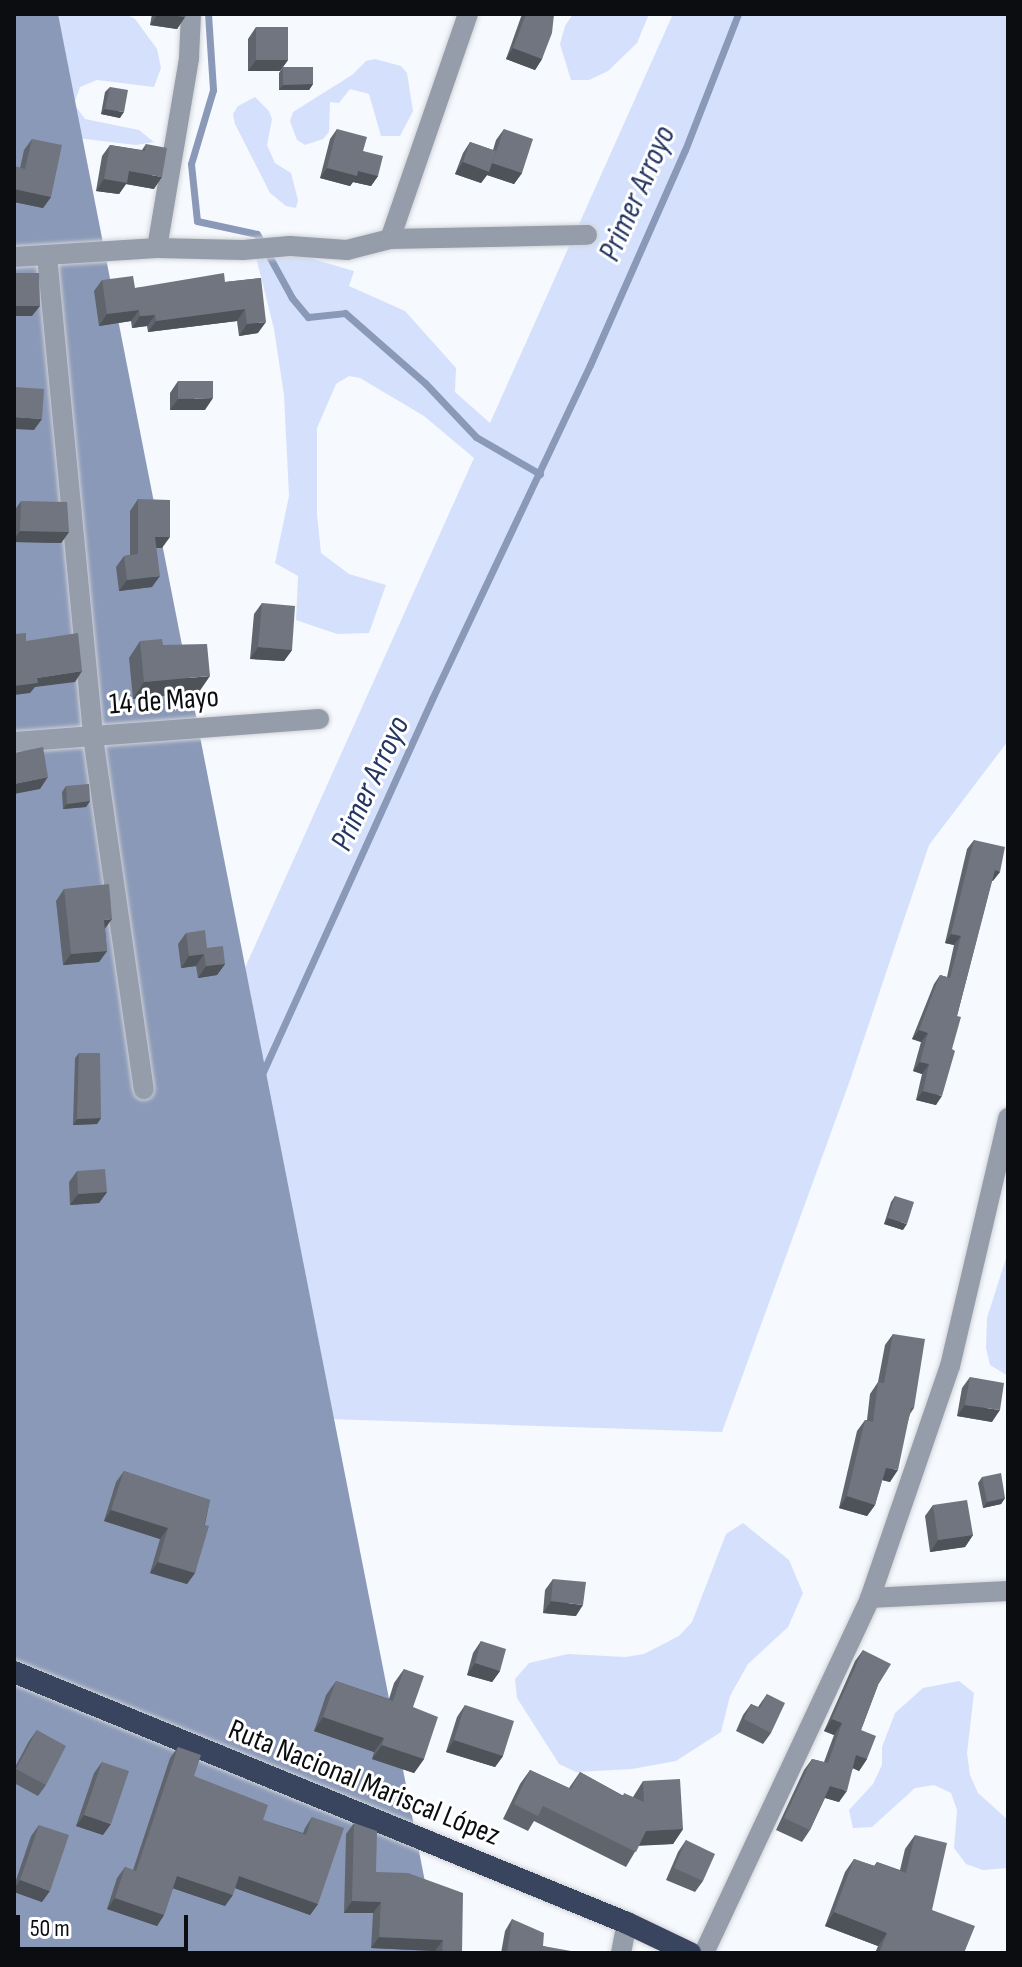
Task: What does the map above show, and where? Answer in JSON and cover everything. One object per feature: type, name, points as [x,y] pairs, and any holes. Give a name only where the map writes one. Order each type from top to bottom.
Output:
[{"type":"highway","name":"Ruta Nacional Mariscal López","points":[[14,1672],[627,1923],[690,1953]]},
{"type":"street","points":[[157,248],[189,58],[191,14]]},
{"type":"street","points":[[390,239],[468,14]]},
{"type":"street","points":[[14,257],[157,248],[243,250],[290,246],[347,250],[390,239],[587,235]]},
{"type":"street","points":[[47,256],[93,737],[144,1089]]},
{"type":"street","name":"14 de Mayo","points":[[14,742],[319,719]]},
{"type":"street","points":[[704,1953],[870,1598],[950,1366],[1003,1163],[1008,1118]]},
{"type":"street","points":[[870,1598],[1008,1591]]},
{"type":"street","points":[[621,1953],[627,1923]]},
{"type":"shaded area","points":[[14,14],[58,14],[439,1953],[14,1953]]},
{"type":"shaded area","points":[[17,14],[125,14],[135,19],[157,49],[161,68],[154,87],[97,80],[80,87],[74,104],[85,119],[139,130],[154,142],[136,145],[43,134],[14,19]]},
{"type":"shaded area","points":[[573,14],[649,14],[637,43],[608,71],[589,80],[571,80],[560,44],[565,26]]},
{"type":"shaded area","points":[[673,14],[1008,14],[1008,741],[929,845],[849,1083],[722,1432],[149,1413],[14,1522],[217,1030],[474,458],[424,416],[360,378],[349,376],[336,384],[317,428],[317,514],[321,553],[349,574],[386,585],[369,633],[337,634],[296,620],[298,576],[275,563],[289,496],[284,395],[274,329],[256,257],[306,257],[354,271],[349,286],[405,311],[456,368],[455,392],[490,423]]},
{"type":"shaded area","points":[[375,59],[401,66],[407,73],[413,111],[400,136],[381,136],[369,94],[350,89],[339,103],[330,102],[329,132],[323,139],[305,145],[297,140],[290,121],[293,112],[352,75],[366,61]]},
{"type":"shaded area","points":[[255,97],[269,111],[272,119],[267,145],[275,163],[291,173],[298,200],[296,208],[286,206],[270,193],[235,124],[233,114],[238,106]]},
{"type":"shaded area","points":[[1008,1252],[1008,1376],[990,1365],[986,1348],[987,1318]]},
{"type":"shaded area","points":[[743,1523],[789,1560],[803,1593],[788,1627],[748,1664],[730,1696],[721,1732],[676,1761],[632,1769],[576,1772],[559,1764],[517,1698],[515,1679],[529,1663],[568,1654],[625,1657],[644,1654],[679,1636],[692,1622],[726,1534]]},
{"type":"shaded area","points":[[959,1681],[974,1693],[967,1753],[970,1775],[978,1793],[1008,1820],[1008,1868],[983,1870],[966,1864],[954,1848],[957,1810],[951,1793],[934,1785],[915,1788],[872,1827],[853,1828],[849,1810],[873,1784],[882,1765],[882,1747],[895,1713],[923,1688]]},
{"type":"building","points":[[526,14],[554,14],[552,33],[542,59],[513,48]]},
{"type":"building","points":[[256,27],[288,27],[288,60],[256,60]]},
{"type":"building","points":[[283,67],[313,67],[313,84],[283,85]]},
{"type":"building","points":[[110,87],[128,90],[124,112],[105,109]]},
{"type":"building","points":[[337,129],[367,137],[363,151],[383,156],[378,176],[358,171],[357,176],[327,168]]},
{"type":"building","points":[[504,129],[533,139],[522,173],[492,163]]},
{"type":"building","points":[[32,139],[62,145],[51,197],[14,189],[14,166],[25,169]]},
{"type":"building","points":[[470,142],[496,151],[489,172],[463,162]]},
{"type":"building","points":[[146,144],[167,148],[162,177],[129,171],[127,183],[104,179],[110,145],[145,151]]},
{"type":"building","points":[[14,273],[39,273],[40,306],[14,306]]},
{"type":"building","points":[[224,273],[225,282],[261,278],[266,322],[247,324],[245,309],[156,321],[155,315],[140,316],[139,310],[107,314],[102,280],[133,276],[135,288]]},
{"type":"building","points":[[178,381],[213,381],[213,398],[178,399]]},
{"type":"building","points":[[14,387],[44,389],[42,419],[14,417]]},
{"type":"building","points":[[138,499],[170,500],[170,537],[155,537],[160,576],[127,580],[124,556],[138,554]]},
{"type":"building","points":[[21,501],[67,502],[69,532],[20,531]]},
{"type":"building","points":[[262,603],[295,606],[292,650],[258,647]]},
{"type":"building","points":[[26,633],[26,641],[78,633],[82,671],[37,678],[38,683],[14,686],[14,634]]},
{"type":"building","points":[[162,639],[163,645],[207,644],[210,676],[144,682],[140,641]]},
{"type":"building","points":[[43,747],[48,777],[14,784],[14,753]]},
{"type":"building","points":[[89,784],[90,801],[67,804],[66,786]]},
{"type":"building","points":[[974,840],[1005,847],[1000,872],[995,870],[957,1016],[961,1017],[952,1049],[955,1051],[942,1096],[923,1091],[929,1064],[920,1062],[928,1033],[919,1030],[940,975],[950,978],[961,936],[951,934]]},
{"type":"building","points":[[109,884],[112,919],[104,920],[107,951],[71,954],[64,889]]},
{"type":"building","points":[[205,930],[207,948],[223,946],[225,964],[206,966],[204,954],[189,956],[186,933]]},
{"type":"building","points":[[79,1053],[100,1053],[101,1118],[77,1119]]},
{"type":"building","points":[[105,1169],[107,1192],[78,1194],[77,1171]]},
{"type":"building","points":[[895,1196],[914,1202],[907,1224],[888,1218]]},
{"type":"building","points":[[893,1334],[925,1339],[914,1408],[911,1408],[898,1470],[886,1468],[875,1505],[847,1496],[865,1420],[873,1422],[878,1382],[884,1383]]},
{"type":"building","points":[[970,1377],[1004,1383],[1000,1410],[965,1405]]},
{"type":"building","points":[[124,1471],[210,1500],[204,1525],[209,1526],[195,1573],[158,1562],[168,1528],[111,1510]]},
{"type":"building","points":[[1001,1473],[1005,1498],[987,1502],[982,1477]]},
{"type":"building","points":[[967,1500],[973,1535],[938,1540],[933,1505]]},
{"type":"building","points":[[553,1579],[586,1582],[583,1605],[551,1601]]},
{"type":"building","points":[[481,1641],[506,1649],[500,1671],[475,1663]]},
{"type":"building","points":[[863,1650],[891,1664],[878,1685],[861,1730],[876,1736],[867,1759],[856,1755],[847,1791],[830,1786],[810,1830],[784,1818],[812,1759],[828,1763],[842,1723],[832,1719]]},
{"type":"building","points":[[404,1669],[424,1676],[413,1707],[438,1717],[424,1759],[382,1745],[384,1738],[323,1717],[336,1681],[393,1701]]},
{"type":"building","points":[[767,1694],[785,1703],[771,1733],[744,1719],[751,1704],[760,1708]]},
{"type":"building","points":[[465,1705],[514,1721],[503,1756],[454,1740]]},
{"type":"building","points":[[37,1730],[66,1746],[46,1785],[16,1769]]},
{"type":"building","points":[[178,1747],[201,1755],[194,1776],[268,1805],[263,1820],[306,1835],[312,1817],[344,1828],[318,1904],[239,1876],[233,1895],[177,1876],[164,1915],[115,1898],[125,1867],[136,1871]]},
{"type":"building","points":[[102,1762],[129,1771],[111,1824],[84,1815]]},
{"type":"building","points":[[530,1770],[571,1789],[580,1772],[623,1796],[624,1793],[644,1802],[643,1781],[680,1779],[683,1829],[646,1831],[636,1852],[543,1806],[538,1816],[514,1804]]},
{"type":"building","points":[[354,1823],[377,1831],[376,1872],[408,1873],[463,1893],[462,1953],[442,1953],[443,1940],[379,1937],[381,1902],[352,1901]]},
{"type":"building","points":[[39,1825],[69,1835],[50,1891],[20,1880]]},
{"type":"building","points":[[915,1835],[947,1843],[932,1910],[975,1926],[964,1953],[879,1953],[887,1933],[834,1912],[854,1859],[875,1866],[877,1862],[906,1873]]},
{"type":"building","points":[[686,1840],[715,1854],[703,1881],[674,1868]]},
{"type":"building","points":[[512,1919],[544,1933],[543,1946],[571,1953],[507,1953]]},
{"type":"waterway","points":[[208,14],[213,90],[191,164],[197,221],[257,234],[292,298],[308,317],[345,313],[425,383],[476,437],[540,474]]},
{"type":"waterway","name":"Primer Arroyo","points":[[262,1074],[432,699],[590,365],[685,150],[738,14]]}]
